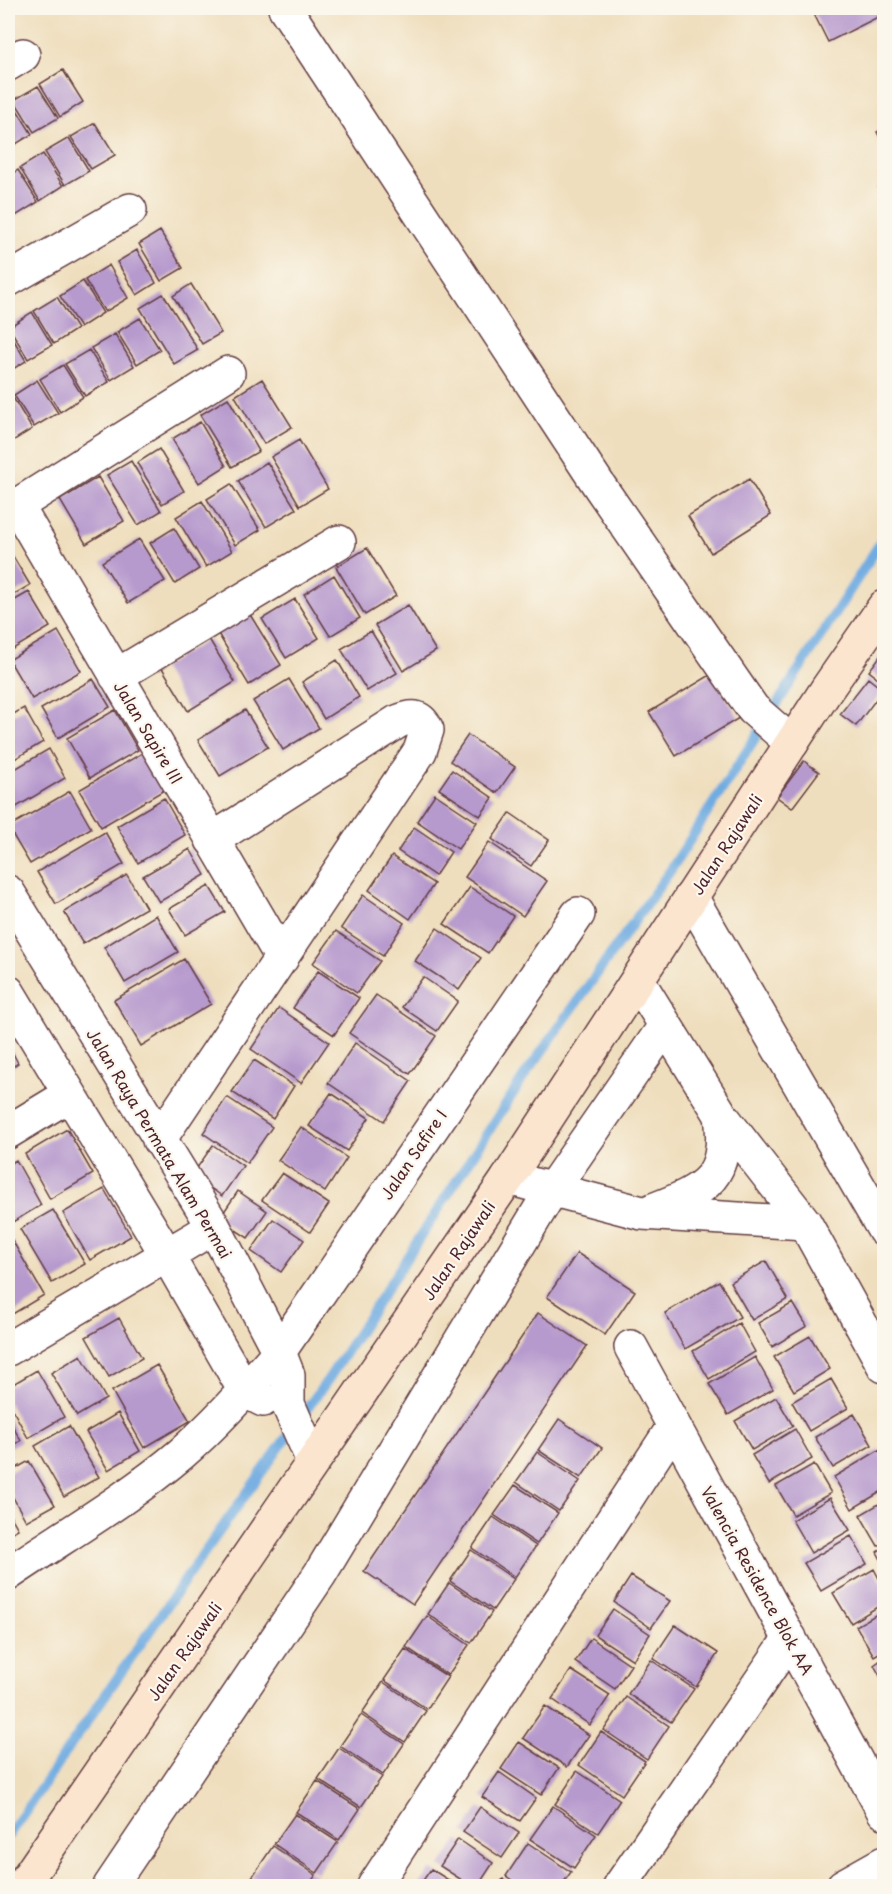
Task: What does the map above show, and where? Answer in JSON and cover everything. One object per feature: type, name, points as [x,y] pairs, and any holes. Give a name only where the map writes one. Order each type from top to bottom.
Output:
[{"type":"street","points":[[285,8],[600,487],[753,709],[785,737]]},
{"type":"street","points":[[8,280],[130,210]]},
{"type":"street","points":[[12,508],[228,374]]},
{"type":"street","name":"Jalan Sapire III","points":[[12,508],[116,676],[282,958]]},
{"type":"street","points":[[116,676],[339,542]]},
{"type":"street","name":"Jalan Rajawali","points":[[22,1887],[300,1431],[508,1178],[691,897],[785,737],[885,607]]},
{"type":"street","points":[[159,1140],[420,751],[427,730],[423,721],[416,717],[408,717],[397,722],[212,840]]},
{"type":"street","name":"Jalan Raya Permata Alam Permai","points":[[8,892],[214,1227],[279,1352],[288,1375],[300,1431]]},
{"type":"street","points":[[691,897],[885,1230]]},
{"type":"street","name":"Jalan Safire I","points":[[8,1574],[150,1478],[182,1453],[245,1391],[279,1352],[578,914]]},
{"type":"street","points":[[638,981],[721,1115],[805,1223],[885,1366]]},
{"type":"street","points":[[8,992],[167,1254],[245,1391],[263,1400],[300,1431]]},
{"type":"street","points":[[110,1887],[320,1574],[551,1191],[665,1026]]},
{"type":"street","points":[[8,1131],[69,1095]]},
{"type":"street","points":[[642,1214],[690,1195],[710,1178],[716,1169],[723,1147],[721,1115]]},
{"type":"street","points":[[508,1178],[642,1214],[805,1223]]},
{"type":"street","points":[[8,1349],[214,1227]]},
{"type":"street","name":"Valencia Residence Blok AA","points":[[631,1347],[790,1638],[876,1777],[885,1812]]},
{"type":"street","points":[[374,1887],[674,1426]]},
{"type":"street","points":[[620,1887],[790,1638]]},
{"type":"street","points":[[843,1887],[885,1863]]},
{"type":"building","points":[[811,8],[884,8],[884,14],[828,42]]},
{"type":"building","points":[[63,70],[83,102],[60,117],[40,84]]},
{"type":"building","points":[[38,86],[58,118],[34,132],[14,100]]},
{"type":"building","points":[[12,102],[32,134],[8,149],[8,104]]},
{"type":"building","points":[[95,123],[115,155],[91,169],[71,137]]},
{"type":"building","points":[[884,128],[884,145],[877,132]]},
{"type":"building","points":[[69,138],[89,171],[65,185],[45,152]]},
{"type":"building","points":[[43,154],[63,186],[40,201],[20,168]]},
{"type":"building","points":[[18,170],[38,202],[14,217],[8,205],[8,176]]},
{"type":"building","points":[[884,184],[884,199],[878,188]]},
{"type":"building","points":[[160,231],[183,268],[161,281],[139,244]]},
{"type":"building","points":[[137,250],[156,283],[137,295],[117,262]]},
{"type":"building","points":[[109,265],[128,298],[105,312],[85,280]]},
{"type":"building","points":[[83,281],[103,313],[80,328],[60,296]]},
{"type":"building","points":[[191,284],[221,333],[202,344],[173,296]]},
{"type":"building","points":[[163,294],[198,350],[174,364],[140,308]]},
{"type":"building","points":[[57,297],[77,329],[54,344],[34,311]]},
{"type":"building","points":[[32,312],[52,345],[28,359],[9,327]]},
{"type":"building","points":[[140,318],[160,350],[137,364],[117,332]]},
{"type":"building","points":[[8,330],[26,361],[8,372]]},
{"type":"building","points":[[115,334],[134,366],[111,380],[91,348]]},
{"type":"building","points":[[89,350],[109,382],[85,396],[65,364]]},
{"type":"building","points":[[63,365],[83,397],[60,412],[40,379]]},
{"type":"building","points":[[262,379],[292,427],[264,444],[235,396]]},
{"type":"building","points":[[37,380],[58,413],[34,427],[14,395]]},
{"type":"building","points":[[12,396],[32,429],[8,444],[8,399]]},
{"type":"building","points":[[228,398],[259,451],[232,467],[200,415]]},
{"type":"building","points":[[200,422],[226,466],[199,483],[172,439]]},
{"type":"building","points":[[299,440],[328,489],[300,506],[271,457]]},
{"type":"building","points":[[159,449],[184,491],[162,504],[137,463]]},
{"type":"building","points":[[131,461],[161,511],[138,525],[107,475]]},
{"type":"building","points":[[267,462],[296,509],[266,527],[238,481]]},
{"type":"building","points":[[98,477],[124,521],[86,544],[60,500]]},
{"type":"building","points":[[749,479],[771,515],[711,553],[688,516]]},
{"type":"building","points":[[231,484],[260,530],[235,545],[207,499]]},
{"type":"building","points":[[202,501],[232,551],[206,567],[176,517]]},
{"type":"building","points":[[174,528],[199,569],[175,584],[150,543]]},
{"type":"building","points":[[139,539],[165,581],[128,603],[102,562]]},
{"type":"building","points":[[8,548],[30,585],[8,598]]},
{"type":"building","points":[[367,548],[396,596],[365,615],[336,567]]},
{"type":"building","points":[[334,575],[360,618],[330,636],[304,594]]},
{"type":"building","points":[[29,592],[50,627],[8,652],[8,604]]},
{"type":"building","points":[[295,599],[319,638],[286,658],[262,619]]},
{"type":"building","points":[[408,605],[436,651],[403,671],[375,625]]},
{"type":"building","points":[[249,613],[281,665],[249,685],[217,632]]},
{"type":"building","points":[[58,631],[81,671],[32,699],[9,660]]},
{"type":"building","points":[[371,631],[397,673],[367,691],[341,649]]},
{"type":"building","points":[[209,639],[235,682],[188,711],[162,668]]},
{"type":"building","points":[[884,651],[884,672],[879,679],[869,671]]},
{"type":"building","points":[[337,660],[359,697],[324,719],[302,682]]},
{"type":"building","points":[[712,674],[739,718],[676,756],[649,712]]},
{"type":"building","points":[[868,678],[883,690],[856,726],[840,714]]},
{"type":"building","points":[[93,679],[110,707],[58,738],[41,709]]},
{"type":"building","points":[[289,679],[319,728],[283,750],[253,701]]},
{"type":"building","points":[[24,708],[43,742],[8,763],[8,717]]},
{"type":"building","points":[[115,710],[138,750],[90,778],[67,738]]},
{"type":"building","points":[[245,710],[268,747],[220,776],[198,740]]},
{"type":"building","points":[[468,735],[515,767],[497,793],[450,761]]},
{"type":"building","points":[[49,749],[65,778],[8,812],[8,773]]},
{"type":"building","points":[[144,752],[166,789],[101,827],[79,790]]},
{"type":"building","points":[[804,761],[819,772],[792,808],[777,797]]},
{"type":"building","points":[[452,770],[493,798],[480,816],[439,789]]},
{"type":"building","points":[[70,791],[91,828],[30,864],[8,827]]},
{"type":"building","points":[[435,794],[477,822],[458,849],[417,821]]},
{"type":"building","points":[[164,798],[185,835],[138,863],[117,826]]},
{"type":"building","points":[[510,813],[549,840],[531,866],[492,839]]},
{"type":"building","points":[[414,827],[451,852],[435,876],[398,851]]},
{"type":"building","points":[[105,832],[124,864],[56,904],[37,872]]},
{"type":"building","points":[[489,842],[547,881],[523,916],[465,877]]},
{"type":"building","points":[[190,849],[205,875],[159,902],[143,876]]},
{"type":"building","points":[[392,856],[434,884],[410,919],[369,890]]},
{"type":"building","points":[[127,875],[146,908],[83,944],[64,912]]},
{"type":"building","points":[[209,886],[225,912],[185,935],[169,909]]},
{"type":"building","points":[[470,887],[513,916],[488,953],[444,924]]},
{"type":"building","points":[[363,895],[404,923],[383,956],[341,928]]},
{"type":"building","points":[[156,915],[178,952],[125,983],[104,947]]},
{"type":"building","points":[[437,928],[481,958],[459,990],[415,961]]},
{"type":"building","points":[[336,931],[380,961],[357,993],[313,963]]},
{"type":"building","points":[[184,959],[211,1004],[141,1046],[114,1000]]},
{"type":"building","points":[[318,971],[359,998],[334,1035],[293,1008]]},
{"type":"building","points":[[423,977],[458,1001],[437,1031],[402,1007]]},
{"type":"building","points":[[376,995],[436,1036],[410,1074],[349,1033]]},
{"type":"building","points":[[279,1008],[329,1042],[301,1083],[251,1049]]},
{"type":"building","points":[[355,1043],[411,1081],[384,1121],[328,1083]]},
{"type":"building","points":[[8,1044],[18,1063],[8,1070]]},
{"type":"building","points":[[254,1060],[294,1086],[273,1119],[232,1092]]},
{"type":"building","points":[[331,1093],[369,1118],[347,1151],[309,1126]]},
{"type":"building","points":[[227,1097],[272,1127],[247,1163],[203,1133]]},
{"type":"building","points":[[301,1127],[347,1158],[325,1192],[278,1160]]},
{"type":"building","points":[[67,1129],[93,1174],[50,1199],[25,1154]]},
{"type":"building","points":[[213,1145],[243,1166],[222,1196],[192,1175]]},
{"type":"building","points":[[16,1160],[41,1205],[8,1225],[8,1165]]},
{"type":"building","points":[[282,1173],[329,1204],[310,1232],[262,1200]]},
{"type":"building","points":[[104,1189],[131,1236],[90,1260],[63,1213]]},
{"type":"building","points":[[238,1191],[267,1211],[248,1238],[219,1219]]},
{"type":"building","points":[[53,1210],[85,1264],[52,1283],[20,1229]]},
{"type":"building","points":[[273,1219],[304,1240],[281,1272],[251,1251]]},
{"type":"building","points":[[12,1240],[44,1295],[11,1315],[8,1310],[8,1243]]},
{"type":"building","points":[[577,1253],[635,1291],[605,1335],[547,1297]]},
{"type":"building","points":[[766,1261],[788,1299],[752,1320],[730,1282]]},
{"type":"building","points":[[719,1281],[740,1317],[685,1349],[665,1313]]},
{"type":"building","points":[[793,1303],[807,1326],[772,1347],[758,1323]]},
{"type":"building","points":[[538,1313],[587,1346],[413,1604],[364,1571]]},
{"type":"building","points":[[119,1318],[142,1358],[109,1377],[86,1337]]},
{"type":"building","points":[[739,1323],[755,1352],[709,1379],[693,1351]]},
{"type":"building","points":[[810,1336],[830,1369],[794,1391],[774,1357]]},
{"type":"building","points":[[81,1355],[106,1399],[77,1416],[51,1373]]},
{"type":"building","points":[[755,1357],[773,1389],[728,1415],[709,1384]]},
{"type":"building","points":[[157,1365],[190,1421],[144,1448],[112,1391]]},
{"type":"building","points":[[37,1370],[64,1417],[28,1438],[8,1401],[8,1387]]},
{"type":"building","points":[[831,1379],[848,1408],[809,1431],[792,1402]]},
{"type":"building","points":[[776,1397],[793,1426],[752,1450],[735,1421]]},
{"type":"building","points":[[118,1413],[140,1451],[108,1470],[86,1432]]},
{"type":"building","points":[[854,1414],[872,1445],[833,1468],[815,1437]]},
{"type":"building","points":[[8,1418],[21,1441],[8,1448]]},
{"type":"building","points":[[559,1419],[602,1448],[581,1478],[538,1450]]},
{"type":"building","points":[[69,1426],[99,1477],[64,1497],[35,1446]]},
{"type":"building","points":[[795,1429],[812,1459],[769,1484],[752,1455]]},
{"type":"building","points":[[879,1450],[884,1460],[884,1490],[852,1509],[834,1477]]},
{"type":"building","points":[[537,1452],[580,1481],[559,1511],[516,1482]]},
{"type":"building","points":[[29,1461],[55,1505],[26,1521],[8,1488],[8,1473]]},
{"type":"building","points":[[814,1464],[831,1493],[793,1515],[776,1486]]},
{"type":"building","points":[[515,1485],[558,1513],[537,1544],[494,1515]]},
{"type":"building","points":[[830,1498],[850,1530],[811,1553],[792,1520]]},
{"type":"building","points":[[884,1501],[884,1542],[878,1546],[860,1515]]},
{"type":"building","points":[[8,1511],[18,1529],[8,1535]]},
{"type":"building","points":[[493,1517],[536,1546],[515,1577],[472,1548]]},
{"type":"building","points":[[851,1536],[867,1564],[821,1591],[804,1563]]},
{"type":"building","points":[[884,1547],[884,1565],[877,1552]]},
{"type":"building","points":[[471,1550],[514,1579],[493,1610],[450,1581]]},
{"type":"building","points":[[874,1569],[884,1588],[884,1603],[851,1623],[833,1593]]},
{"type":"building","points":[[631,1576],[670,1601],[651,1628],[614,1602]]},
{"type":"building","points":[[449,1583],[492,1612],[471,1643],[428,1614]]},
{"type":"building","points":[[613,1609],[650,1634],[633,1660],[595,1635]]},
{"type":"building","points":[[884,1610],[884,1650],[874,1656],[856,1626]]},
{"type":"building","points":[[427,1616],[469,1645],[448,1675],[406,1647]]},
{"type":"building","points":[[675,1625],[718,1653],[696,1687],[653,1658]]},
{"type":"building","points":[[591,1638],[631,1665],[615,1689],[575,1662]]},
{"type":"building","points":[[405,1649],[448,1677],[427,1709],[384,1680]]},
{"type":"building","points":[[884,1658],[884,1683],[874,1665]]},
{"type":"building","points":[[651,1660],[694,1689],[671,1722],[628,1694]]},
{"type":"building","points":[[571,1670],[610,1695],[590,1725],[552,1699]]},
{"type":"building","points":[[383,1682],[426,1711],[405,1742],[362,1713]]},
{"type":"building","points":[[626,1697],[669,1726],[647,1759],[604,1730]]},
{"type":"building","points":[[545,1706],[589,1735],[567,1767],[523,1738]]},
{"type":"building","points":[[361,1715],[404,1744],[383,1775],[340,1746]]},
{"type":"building","points":[[601,1732],[645,1761],[622,1795],[579,1765]]},
{"type":"building","points":[[519,1742],[559,1768],[541,1795],[501,1769]]},
{"type":"building","points":[[339,1748],[382,1777],[361,1807],[318,1779]]},
{"type":"building","points":[[577,1771],[620,1800],[598,1833],[555,1804]]},
{"type":"building","points":[[499,1772],[536,1798],[520,1821],[482,1797]]},
{"type":"building","points":[[317,1781],[360,1809],[339,1840],[296,1812]]},
{"type":"building","points":[[553,1806],[596,1835],[574,1868],[530,1839]]},
{"type":"building","points":[[480,1807],[519,1833],[502,1858],[463,1832]]},
{"type":"building","points":[[295,1814],[338,1842],[317,1873],[274,1844]]},
{"type":"building","points":[[458,1839],[493,1863],[478,1886],[471,1886],[440,1866]]},
{"type":"building","points":[[528,1843],[571,1872],[561,1886],[521,1886],[506,1876]]},
{"type":"building","points":[[273,1846],[316,1875],[308,1886],[266,1886],[252,1877]]},
{"type":"building","points":[[431,1869],[458,1886],[419,1886]]},
{"type":"building","points":[[251,1879],[262,1886],[246,1886]]},
{"type":"building","points":[[503,1879],[515,1886],[498,1886]]},
{"type":"waterway","points":[[8,1836],[189,1574],[329,1378],[523,1078],[670,871],[884,537]]}]
